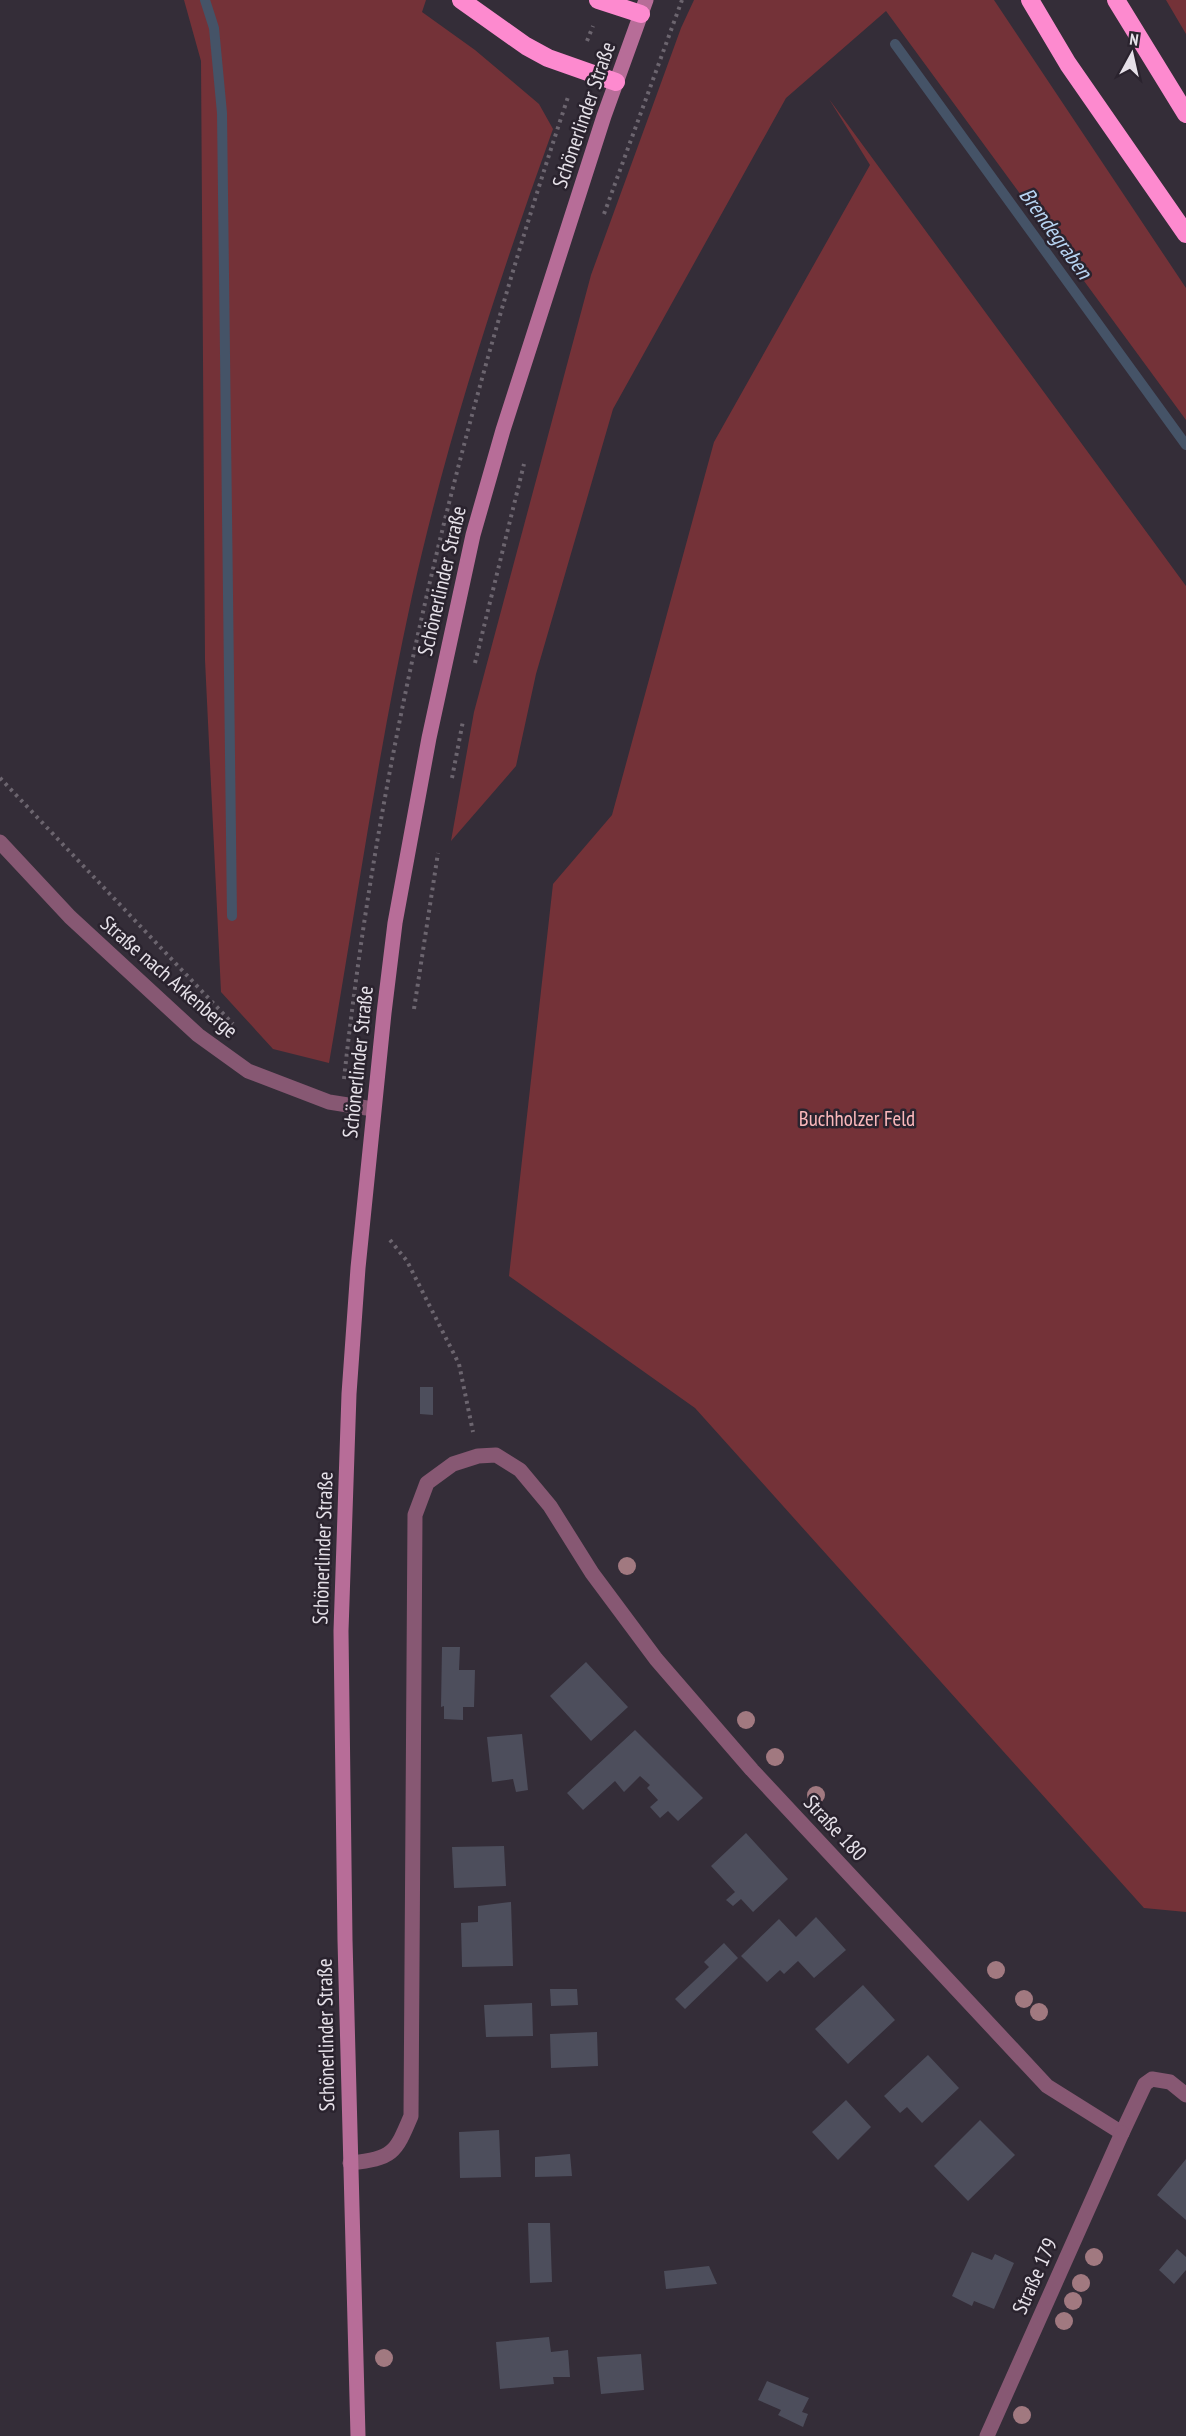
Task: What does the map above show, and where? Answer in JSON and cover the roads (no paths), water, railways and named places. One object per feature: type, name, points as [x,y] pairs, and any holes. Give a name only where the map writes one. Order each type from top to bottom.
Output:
[{"type":"highway","points":[[461,0],[526,46],[548,58],[616,82]]},
{"type":"highway","points":[[598,0],[644,7]]},
{"type":"highway","points":[[1030,0],[1068,64],[1186,234]]},
{"type":"highway","points":[[1116,0],[1183,109]]},
{"type":"main road","name":"Schönerlinder Straße","points":[[358,2436],[350,2163],[341,1631],[350,1394],[358,1268],[373,1109],[395,923],[429,738],[473,535],[503,430],[616,82],[644,7]]},
{"type":"street","name":"Straße nach Arkenberge","points":[[0,842],[70,917],[198,1035],[248,1071],[329,1102],[373,1109]]},
{"type":"street","name":"Straße 180","points":[[350,2163],[378,2160],[399,2146],[411,2116],[415,1515],[427,1483],[453,1464],[478,1456],[496,1455],[520,1470],[550,1506],[592,1572],[656,1659],[752,1770],[1047,2086],[1122,2133]]},
{"type":"street","points":[[1122,2133],[1145,2084],[1152,2079],[1170,2082],[1186,2095]]},
{"type":"street","name":"Straße 179","points":[[987,2436],[1122,2133]]},
{"type":"waterway","points":[[205,0],[214,28],[222,113],[232,916]]},
{"type":"waterway","name":"Brendegraben","points":[[895,44],[1186,445]]},
{"type":"park label","name":"Buchholzer Feld","points":[[857,1119]]}]
